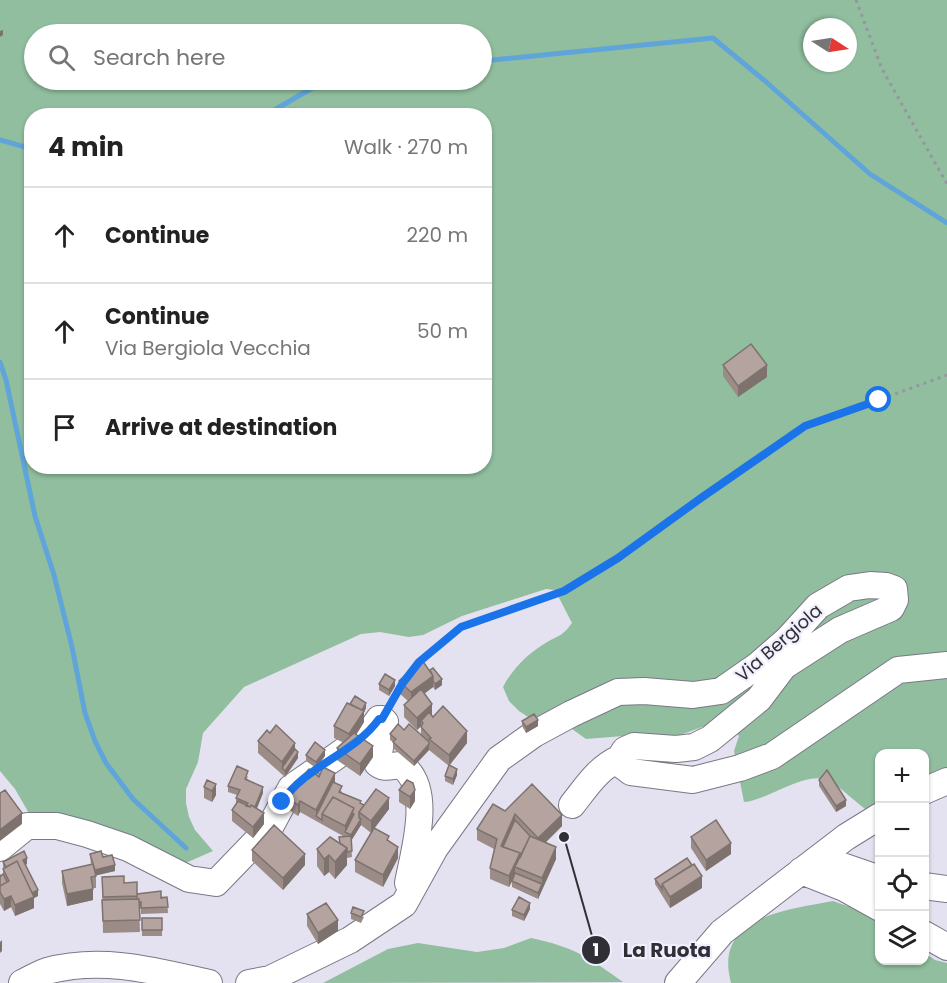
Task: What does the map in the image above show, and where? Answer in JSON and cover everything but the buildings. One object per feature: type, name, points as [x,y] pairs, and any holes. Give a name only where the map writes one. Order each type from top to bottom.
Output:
[{"type":"street","name":"Via Bergiola","points":[[249,983],[270,979],[330,951],[404,904],[435,848],[499,759],[534,734],[618,692],[644,691],[693,695],[721,691],[757,666],[788,639],[818,606],[849,588],[870,585],[894,589],[896,600],[891,608],[840,630],[784,666],[759,699],[710,740],[694,747],[676,749],[634,746],[625,750],[620,758]]},
{"type":"street","points":[[572,805],[592,778],[607,764],[620,758],[623,766],[631,772],[693,780],[740,768],[772,756],[898,670],[947,665]]},
{"type":"street","points":[[0,848],[27,826],[57,826],[128,848],[189,879],[216,883],[270,827],[291,788],[343,751],[374,726],[379,719],[382,719],[385,722],[377,763],[386,767],[401,765],[411,772],[417,789],[420,813],[404,904]]},
{"type":"street","points":[[929,789],[947,782]]},
{"type":"street","points":[[678,983],[722,932],[846,837],[875,819]]},
{"type":"street","points":[[810,864],[875,878]]},
{"type":"street","points":[[810,864],[844,888],[875,906]]},
{"type":"street","points":[[929,887],[947,889]]},
{"type":"street","points":[[929,937],[947,947]]},
{"type":"street","points":[[22,983],[46,971],[88,964],[136,966],[209,983]]},
{"type":"path","points":[[856,0],[882,69],[947,184]]},
{"type":"path","points":[[414,669],[419,662],[461,627],[564,591],[618,558],[805,426],[947,375]]},
{"type":"path","points":[[382,719],[402,684]]},
{"type":"green space","points":[[0,0],[947,0],[947,774],[929,783],[929,749],[875,749],[875,809],[870,812],[834,784],[820,778],[799,782],[764,797],[744,802],[734,751],[739,736],[728,725],[713,723],[672,738],[631,739],[623,736],[586,739],[561,721],[531,719],[509,701],[503,687],[528,655],[562,634],[572,623],[555,590],[546,589],[462,616],[423,635],[409,637],[380,632],[361,634],[244,687],[203,733],[198,762],[186,789],[189,817],[195,830],[213,851],[181,865],[30,815],[15,789],[0,771]]},
{"type":"green space","points":[[833,901],[861,911],[875,920],[875,965],[929,965],[929,956],[947,963],[947,983],[731,983],[728,961],[733,943],[743,930],[758,920],[795,908]]},
{"type":"green space","points":[[531,938],[570,949],[623,982],[323,983],[388,949],[418,943],[477,952],[504,948]]},
{"type":"waterway","points":[[492,60],[713,38],[870,174],[947,223]]},
{"type":"waterway","points":[[278,108],[309,90]]},
{"type":"waterway","points":[[0,140],[24,147]]},
{"type":"waterway","points":[[0,362],[24,464]]},
{"type":"waterway","points":[[26,474],[35,516],[54,575],[72,647],[85,713],[95,741],[106,763],[133,799],[186,848]]},
{"type":"place","name":"La Ruota","points":[[564,837]]},
{"type":"route","points":[[282,802],[291,788],[351,746],[379,719],[382,719],[402,684],[419,662],[461,627],[564,591],[618,558],[805,426],[879,400]]}]
